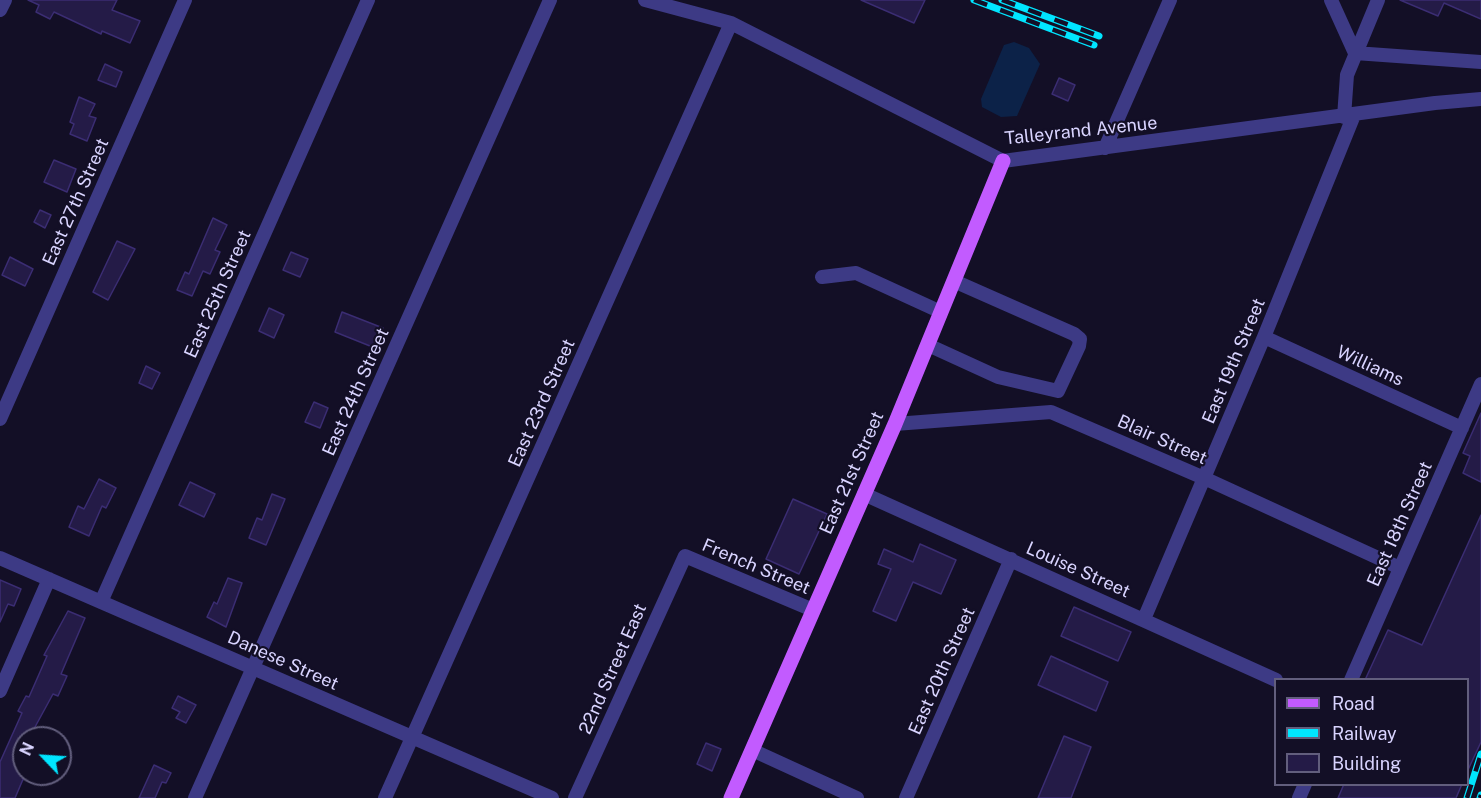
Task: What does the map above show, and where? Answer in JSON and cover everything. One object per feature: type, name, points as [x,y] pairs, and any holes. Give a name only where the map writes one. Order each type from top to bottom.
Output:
[{"type":"main road","name":"East 21st Street","points":[[731,798],[895,424],[1003,161]]},
{"type":"street","points":[[0,10],[5,0]]},
{"type":"street","name":"East 27th Street","points":[[0,419],[185,0]]},
{"type":"street","name":"East 25th Street","points":[[101,602],[368,0]]},
{"type":"street","name":"East 24th Street","points":[[195,798],[550,0]]},
{"type":"street","name":"Talleyrand Avenue","points":[[645,0],[731,23],[1003,161],[1481,99]]},
{"type":"street","points":[[1105,148],[1170,0]]},
{"type":"street","points":[[1331,0],[1355,53],[1481,62]]},
{"type":"street","name":"East 19th Street","points":[[1144,619],[1264,338],[1349,116],[1347,75],[1378,0]]},
{"type":"street","name":"East 23rd Street","points":[[385,798],[731,23]]},
{"type":"street","points":[[822,277],[856,273],[941,312]]},
{"type":"street","points":[[928,345],[998,377],[1058,391],[1079,346],[1080,339],[1074,334],[954,281]]},
{"type":"street","name":"Williams","points":[[1264,338],[1462,428]]},
{"type":"street","name":"East 18th Street","points":[[1352,678],[1481,384]]},
{"type":"street","name":"Blair Street","points":[[895,424],[1051,412],[1204,478],[1400,568]]},
{"type":"street","name":"Louise Street","points":[[864,494],[1274,679]]},
{"type":"street","name":"French Street","points":[[685,556],[813,610]]},
{"type":"street","name":"22nd Street East","points":[[575,798],[685,556]]},
{"type":"street","name":"Danese Street","points":[[0,558],[552,798]]},
{"type":"street","name":"East 20th Street","points":[[906,798],[1011,559]]},
{"type":"street","points":[[0,691],[49,579]]},
{"type":"street","points":[[752,750],[857,798]]},
{"type":"water","points":[[1014,42],[1029,48],[1040,64],[1017,116],[1001,117],[982,107],[981,99],[1004,45]]},
{"type":"building","points":[[28,0],[117,0],[112,10],[140,21],[130,43],[102,31],[101,34],[54,12],[50,19],[36,12],[39,5]]},
{"type":"building","points":[[861,0],[925,0],[914,23]]},
{"type":"building","points":[[1400,0],[1481,0],[1481,19],[1444,3],[1438,16]]},
{"type":"building","points":[[105,64],[122,72],[116,87],[98,80]]},
{"type":"building","points":[[1059,78],[1075,85],[1068,101],[1052,94]]},
{"type":"building","points":[[79,97],[95,104],[89,116],[96,118],[87,141],[70,134],[74,124],[70,122]]},
{"type":"building","points":[[54,160],[76,169],[67,192],[44,182]]},
{"type":"building","points":[[40,210],[51,215],[45,228],[34,222]]},
{"type":"building","points":[[213,218],[227,225],[215,250],[220,252],[210,274],[203,271],[192,296],[177,290],[185,272],[189,274]]},
{"type":"building","points":[[117,241],[135,249],[108,300],[93,292]]},
{"type":"building","points":[[291,252],[308,259],[300,277],[283,270]]},
{"type":"building","points":[[10,257],[33,269],[25,286],[2,275]]},
{"type":"building","points":[[269,308],[284,315],[274,338],[259,331]]},
{"type":"building","points":[[342,312],[383,328],[375,348],[335,332]]},
{"type":"building","points":[[146,366],[160,373],[152,389],[139,383]]},
{"type":"building","points":[[314,402],[328,408],[320,428],[305,422]]},
{"type":"building","points":[[1481,413],[1481,482],[1463,473],[1470,456],[1463,453]]},
{"type":"building","points":[[99,479],[116,488],[106,508],[102,506],[89,536],[69,527],[78,506],[84,509]]},
{"type":"building","points":[[190,482],[215,494],[204,517],[179,505]]},
{"type":"building","points":[[272,494],[285,499],[266,545],[249,538],[257,518],[262,520]]},
{"type":"building","points":[[793,499],[827,514],[799,574],[766,559]]},
{"type":"building","points":[[1481,515],[1481,742],[1469,768],[1469,678],[1366,678],[1388,630],[1422,645]]},
{"type":"building","points":[[920,544],[956,560],[941,594],[913,582],[896,621],[873,611],[891,569],[878,564],[884,549],[913,562]]},
{"type":"building","points":[[228,578],[242,583],[226,627],[207,617],[214,602],[217,604]]},
{"type":"building","points":[[0,580],[21,589],[14,606],[8,604],[0,622]]},
{"type":"building","points":[[1074,607],[1131,632],[1118,661],[1061,636]]},
{"type":"building","points":[[68,611],[85,618],[61,674],[67,676],[58,696],[53,694],[36,726],[16,726],[22,713],[18,711],[26,696],[29,697],[47,656],[44,655]]},
{"type":"building","points":[[1051,656],[1108,682],[1096,711],[1038,685]]},
{"type":"building","points":[[178,696],[196,705],[186,723],[176,718],[180,712],[172,708]]},
{"type":"building","points":[[12,735],[12,786],[20,786],[15,798],[0,798],[0,762]]},
{"type":"building","points":[[1064,736],[1091,747],[1071,798],[1038,798]]},
{"type":"building","points":[[706,743],[721,749],[712,771],[697,764]]},
{"type":"building","points":[[154,765],[171,773],[166,783],[162,782],[155,798],[139,798]]},
{"type":"building","points":[[1343,786],[1461,786],[1456,798],[1338,798]]},
{"type":"railway","points":[[974,0],[1094,45]]},
{"type":"railway","points":[[1002,0],[1099,36]]},
{"type":"railway","points":[[1467,798],[1481,754]]}]
